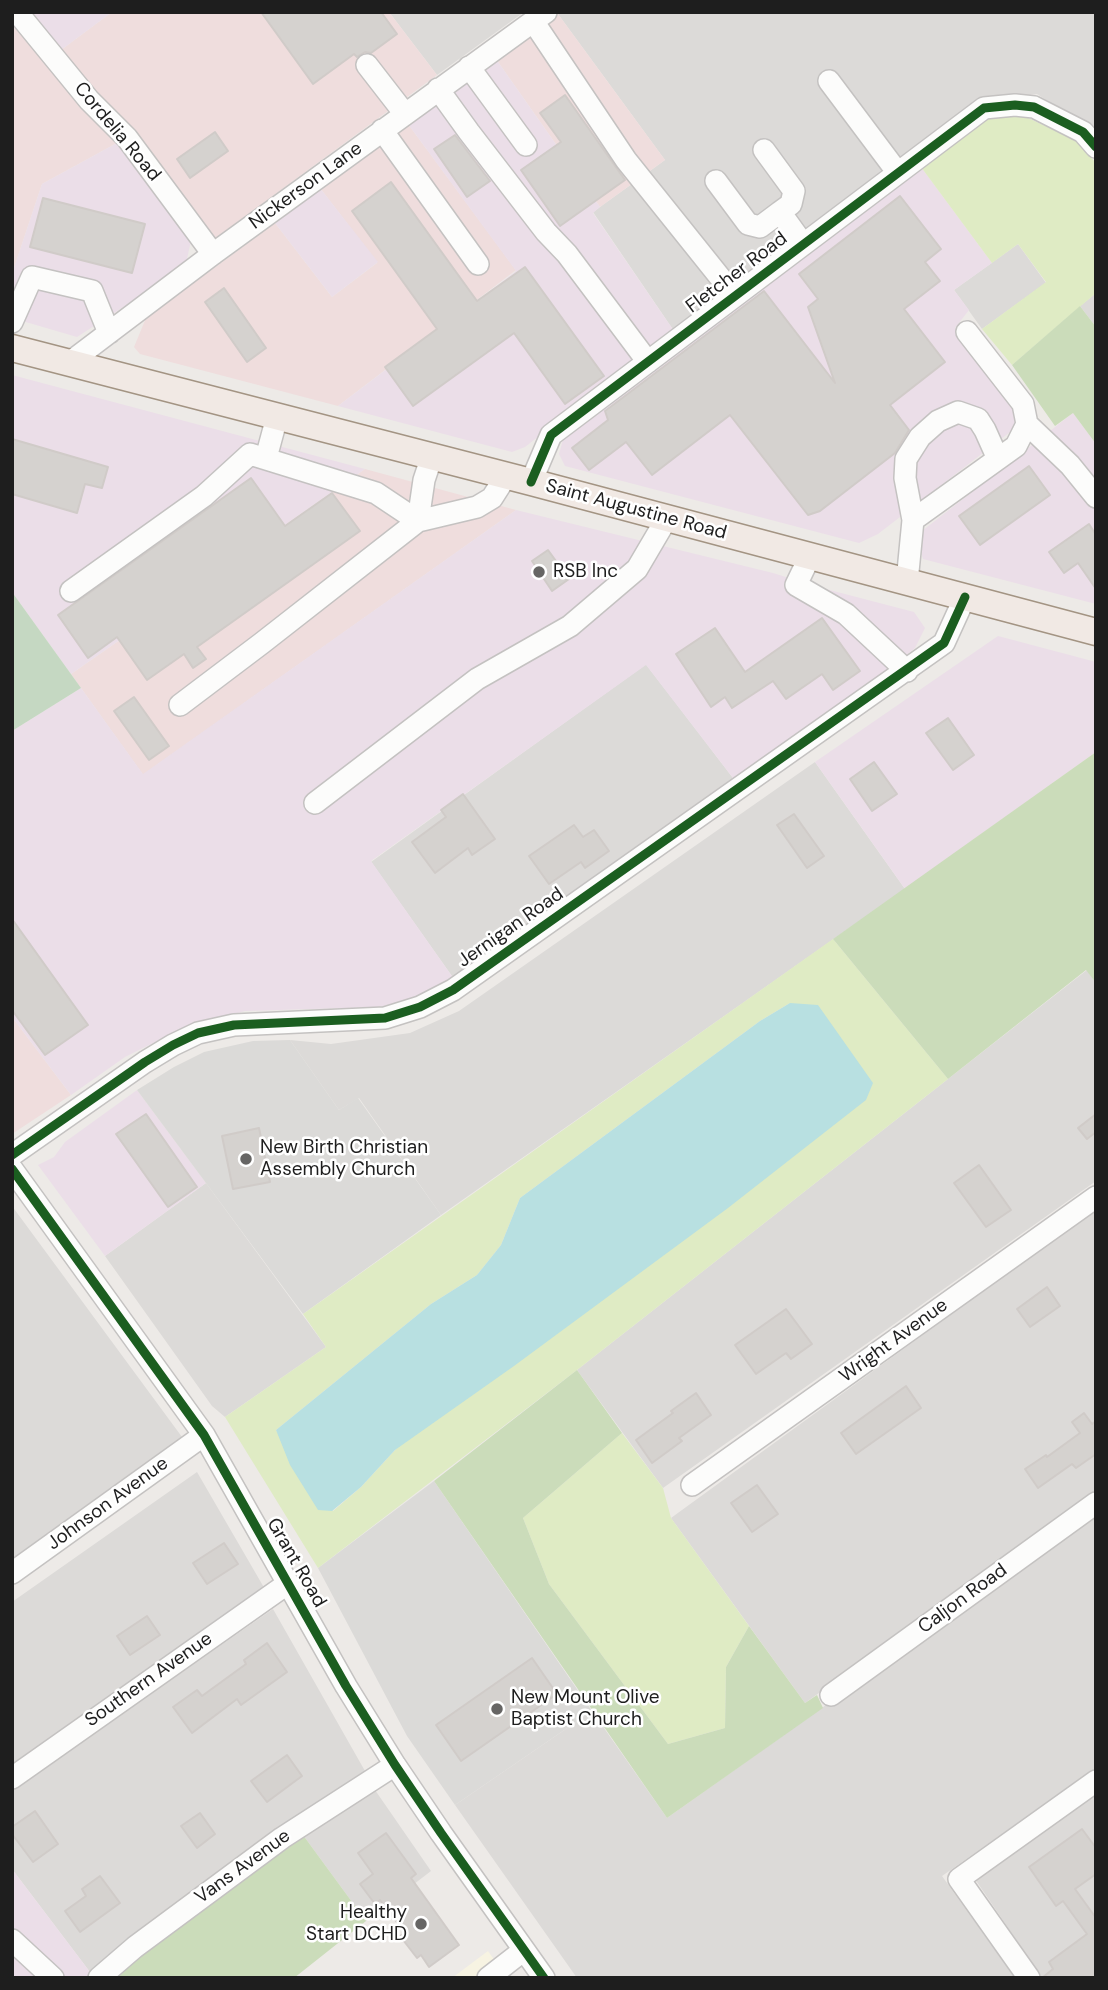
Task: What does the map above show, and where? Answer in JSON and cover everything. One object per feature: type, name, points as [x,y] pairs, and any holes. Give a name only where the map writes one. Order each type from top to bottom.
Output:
[{"type":"main road","name":"Saint Augustine Road","points":[[12,348],[1096,632]]},
{"type":"street","name":"Cordelia Road","points":[[17,12],[89,100],[127,138],[213,254]]},
{"type":"street","name":"Nickerson Lane","points":[[69,363],[213,254],[539,17]]},
{"type":"street","points":[[539,17],[626,160],[735,296]]},
{"type":"street","points":[[367,65],[405,114]]},
{"type":"street","points":[[470,66],[526,145]]},
{"type":"street","points":[[829,81],[898,173]]},
{"type":"street","points":[[438,89],[545,232],[567,254],[648,362]]},
{"type":"street","name":"Fletcher Road","points":[[418,521],[477,507],[519,479],[551,435],[984,108],[1015,105],[1034,107],[1083,132],[1096,147]]},
{"type":"street","points":[[382,130],[478,264]]},
{"type":"street","points":[[716,181],[748,224],[760,227],[791,204],[794,191],[764,150]]},
{"type":"street","points":[[780,212],[803,244]]},
{"type":"street","points":[[12,322],[32,276],[92,291],[108,333]]},
{"type":"street","points":[[967,332],[1023,404],[1027,424],[1070,465],[1096,498]]},
{"type":"street","points":[[907,582],[913,520],[905,478],[905,459],[920,437],[938,421],[958,412],[978,419],[998,459]]},
{"type":"street","points":[[266,458],[277,417]]},
{"type":"street","points":[[913,520],[1016,446],[1027,424]]},
{"type":"street","points":[[71,591],[204,496],[250,454],[376,493],[418,521]]},
{"type":"street","points":[[180,705],[418,521],[424,480],[432,456]]},
{"type":"street","points":[[314,803],[477,679],[570,626],[637,569],[667,518]]},
{"type":"street","points":[[810,556],[796,585],[846,614],[907,671]]},
{"type":"street","name":"Jernigan Road","points":[[12,1155],[145,1062],[198,1033],[234,1025],[385,1018],[421,1007],[453,990],[944,643],[965,597]]},
{"type":"street","name":"Grant Road","points":[[12,1169],[204,1435],[346,1686],[395,1765],[544,1978]]},
{"type":"street","name":"Wright Avenue","points":[[692,1485],[1096,1197]]},
{"type":"street","name":"Johnson Avenue","points":[[12,1573],[204,1435]]},
{"type":"street","name":"Caljon Road","points":[[831,1695],[1096,1503]]},
{"type":"street","name":"Southern Avenue","points":[[12,1778],[288,1584]]},
{"type":"street","name":"Vans Avenue","points":[[99,1978],[135,1947],[282,1838],[395,1765]]},
{"type":"street","points":[[1029,1978],[959,1880],[1096,1781]]},
{"type":"street","points":[[12,1940],[53,1978]]},
{"type":"street","points":[[488,1978],[524,1950]]},
{"type":"shaded area","points":[[24,12],[112,12],[57,53]]},
{"type":"shaded area","points":[[112,12],[389,12],[437,75],[213,240],[57,53]]},
{"type":"shaded area","points":[[389,12],[524,12],[437,75]]},
{"type":"shaded area","points":[[1096,12],[1096,132],[1037,94],[981,101],[674,331],[593,212],[665,160],[558,14]]},
{"type":"shaded area","points":[[558,14],[665,160],[600,207],[496,59]]},
{"type":"shaded area","points":[[12,20],[117,143],[42,184],[12,274]]},
{"type":"shaded area","points":[[496,59],[600,207],[593,213],[674,331],[525,447],[512,452],[338,406],[516,271],[408,124]]},
{"type":"shaded area","points":[[408,124],[516,270],[338,406],[140,354],[134,347],[146,318],[275,223],[332,297],[377,263],[320,188]]},
{"type":"shaded area","points":[[117,143],[178,217],[191,241],[186,263],[77,337],[12,318],[12,274],[42,184]]},
{"type":"shaded area","points":[[921,167],[992,263],[954,290],[969,310],[955,328],[1015,402],[1019,417],[1010,432],[878,534],[859,543],[565,466],[559,454],[564,436]]},
{"type":"shaded area","points":[[320,188],[378,262],[332,297],[275,223]]},
{"type":"shaded area","points":[[1018,244],[1046,283],[982,329],[954,290]]},
{"type":"shaded area","points":[[1096,293],[1096,327],[1080,306]]},
{"type":"shaded area","points":[[12,375],[365,469],[71,674],[12,592]]},
{"type":"shaded area","points":[[1073,413],[1096,444],[1096,604],[923,559],[919,546],[922,531]]},
{"type":"shaded area","points":[[365,469],[516,510],[143,775],[71,674]]},
{"type":"shaded area","points":[[516,510],[773,573],[914,612],[925,628],[915,648],[889,670],[736,782],[646,665],[371,861],[454,979],[416,999],[379,1007],[245,1011],[179,1030],[125,1057],[71,1095],[12,1017],[12,731],[81,688],[143,774]]},
{"type":"shaded area","points":[[998,636],[1096,662],[1096,752],[905,889],[815,762]]},
{"type":"shaded area","points":[[646,664],[736,782],[454,979],[371,862]]},
{"type":"shaded area","points":[[815,762],[905,889],[441,1215],[359,1098],[339,1110],[290,1040],[331,1044],[410,1033],[459,1011]]},
{"type":"shaded area","points":[[1087,970],[1096,983],[1096,1181],[663,1488],[577,1370]]},
{"type":"shaded area","points":[[12,1017],[71,1095],[12,1134]]},
{"type":"shaded area","points":[[290,1040],[339,1110],[358,1098],[441,1215],[303,1314],[137,1090],[204,1052],[253,1041]]},
{"type":"shaded area","points":[[137,1090],[206,1183],[105,1256],[38,1165],[54,1157],[65,1142]]},
{"type":"shaded area","points":[[206,1183],[326,1347],[225,1417],[212,1406],[105,1256]]},
{"type":"shaded area","points":[[12,1206],[182,1437],[177,1445],[12,1563]]},
{"type":"shaded area","points":[[1096,1209],[1096,1494],[805,1703],[671,1518]]},
{"type":"shaded area","points":[[197,1472],[266,1591],[12,1773],[12,1602]]},
{"type":"shaded area","points":[[434,1481],[592,1711],[455,1805],[407,1736],[318,1568]]},
{"type":"shaded area","points":[[1096,1513],[1096,1768],[942,1876],[1015,1978],[577,1978],[455,1805],[592,1711],[667,1818]]},
{"type":"shaded area","points":[[273,1609],[365,1771],[268,1838],[90,1972],[12,1869],[12,1790]]},
{"type":"shaded area","points":[[375,1790],[431,1871],[366,1921],[303,1835]]},
{"type":"shaded area","points":[[1096,1791],[1096,1978],[1042,1978],[975,1879]]},
{"type":"shaded area","points":[[12,1869],[90,1972],[85,1978],[12,1978]]},
{"type":"shaded area","points":[[488,1951],[507,1978],[452,1978]]},
{"type":"green space","points":[[1024,116],[1075,140],[1096,163],[1096,293],[1012,365],[982,329],[1046,282],[1018,244],[992,263],[921,167],[991,117]]},
{"type":"green space","points":[[1080,306],[1096,327],[1096,444],[1073,413],[1055,426],[1012,365]]},
{"type":"green space","points":[[12,592],[81,688],[12,731]]},
{"type":"green space","points":[[1096,752],[1096,983],[1086,970],[948,1079],[833,939]]},
{"type":"green space","points":[[833,939],[948,1079],[577,1370],[318,1568],[225,1417],[326,1347],[303,1314]],"holes":[[[790,1003],[361,1487],[333,1511],[276,1430],[431,1304],[477,1275],[501,1245],[520,1198],[760,1021]]]},
{"type":"green space","points":[[577,1370],[622,1433],[523,1518],[549,1584],[668,1744],[725,1728],[726,1667],[749,1626],[805,1703],[817,1695],[823,1708],[667,1818],[434,1481]]},
{"type":"green space","points":[[622,1433],[663,1488],[671,1518],[749,1626],[726,1667],[725,1728],[668,1744],[549,1584],[523,1518]]},
{"type":"green space","points":[[303,1835],[366,1921],[294,1978],[117,1978],[134,1959]]},
{"type":"water","points":[[790,1003],[818,1005],[873,1083],[866,1100],[728,1208],[395,1450],[361,1487],[332,1511],[318,1510],[290,1465],[276,1430],[431,1304],[477,1275],[501,1245],[520,1198],[760,1021]]},
{"type":"building","points":[[261,12],[381,12],[397,34],[371,53],[365,52],[357,57],[354,54],[313,84]]},
{"type":"building","points":[[565,95],[625,180],[560,226],[521,170],[561,142],[540,113]]},
{"type":"building","points":[[215,132],[228,151],[190,178],[177,159]]},
{"type":"building","points":[[455,135],[490,181],[467,197],[434,149]]},
{"type":"building","points":[[391,182],[477,301],[525,267],[604,376],[565,404],[514,333],[413,406],[385,367],[437,329],[352,211]]},
{"type":"building","points":[[900,196],[941,249],[925,262],[940,281],[904,309],[945,362],[890,405],[909,430],[895,453],[820,511],[808,515],[730,415],[652,475],[626,442],[589,470],[572,448],[608,420],[605,411],[764,291],[835,383],[808,307],[818,299],[799,274]]},
{"type":"building","points":[[43,198],[145,224],[132,273],[30,247]]},
{"type":"building","points":[[224,288],[266,348],[247,362],[205,302]]},
{"type":"building","points":[[12,439],[108,467],[102,488],[85,484],[77,513],[12,494]]},
{"type":"building","points":[[1029,466],[1050,495],[980,545],[959,516]]},
{"type":"building","points":[[251,478],[285,526],[332,493],[360,531],[197,647],[206,659],[193,668],[184,654],[147,680],[117,637],[88,658],[58,615]]},
{"type":"building","points":[[1089,524],[1096,535],[1096,589],[1078,563],[1064,573],[1049,552]]},
{"type":"building","points":[[548,550],[569,579],[552,591],[532,561]]},
{"type":"building","points":[[822,618],[860,671],[833,690],[822,674],[786,699],[773,681],[732,708],[725,697],[711,707],[676,654],[715,628],[745,672]]},
{"type":"building","points":[[134,697],[169,746],[149,760],[114,711]]},
{"type":"building","points":[[948,718],[974,755],[953,770],[926,733]]},
{"type":"building","points":[[874,762],[897,794],[872,811],[850,779]]},
{"type":"building","points":[[463,794],[495,839],[472,855],[468,848],[435,873],[412,842],[446,817],[441,810]]},
{"type":"building","points":[[794,814],[824,856],[807,868],[777,825]]},
{"type":"building","points":[[574,825],[583,837],[594,830],[609,851],[585,868],[581,862],[549,884],[529,856]]},
{"type":"building","points":[[12,919],[88,1025],[45,1055],[12,1010]]},
{"type":"building","points":[[146,1114],[197,1187],[168,1207],[116,1134]]},
{"type":"building","points":[[1096,1114],[1096,1132],[1087,1139],[1078,1128]]},
{"type":"building","name":"New Birth Christian Assembly Church","points":[[259,1128],[270,1182],[233,1189],[222,1136]]},
{"type":"building","points":[[979,1165],[1011,1210],[986,1227],[954,1183]]},
{"type":"building","points":[[1047,1287],[1060,1306],[1030,1327],[1017,1309]]},
{"type":"building","points":[[786,1309],[812,1344],[791,1359],[786,1353],[756,1374],[735,1345]]},
{"type":"building","points":[[906,1386],[921,1408],[856,1454],[841,1433]]},
{"type":"building","points":[[696,1393],[711,1415],[679,1438],[682,1441],[652,1463],[636,1440]]},
{"type":"building","points":[[1084,1413],[1092,1424],[1096,1421],[1096,1454],[1076,1468],[1072,1464],[1038,1488],[1025,1469],[1080,1433],[1072,1422]]},
{"type":"building","points":[[757,1485],[778,1514],[752,1532],[731,1503]]},
{"type":"building","points":[[224,1543],[238,1564],[207,1584],[193,1563]]},
{"type":"building","points":[[147,1616],[160,1635],[130,1655],[117,1636]]},
{"type":"building","points":[[267,1643],[287,1672],[241,1705],[237,1699],[192,1733],[173,1707],[197,1690],[202,1696],[246,1664],[244,1660]]},
{"type":"building","name":"New Mount Olive Baptist Church","points":[[532,1658],[557,1694],[461,1761],[436,1725]]},
{"type":"building","points":[[287,1755],[302,1776],[267,1802],[251,1781]]},
{"type":"building","points":[[35,1811],[58,1844],[33,1862],[12,1834],[12,1827]]},
{"type":"building","points":[[200,1813],[215,1834],[197,1848],[181,1826]]},
{"type":"building","points":[[1082,1829],[1096,1848],[1096,1874],[1075,1889],[1096,1918],[1096,1978],[1042,1978],[1053,1969],[1049,1962],[1087,1934],[1063,1901],[1056,1906],[1029,1867]]},
{"type":"building","points":[[386,1833],[416,1874],[411,1878],[459,1945],[429,1967],[421,1955],[417,1958],[400,1936],[405,1933],[380,1900],[375,1904],[360,1884],[373,1874],[358,1853]]},
{"type":"building","points":[[100,1876],[120,1903],[80,1932],[65,1911],[86,1896],[82,1889]]},
{"type":"cycle path","points":[[531,482],[551,435],[984,108],[1015,105],[1034,107],[1083,132],[1096,147]]},
{"type":"cycle path","points":[[12,1155],[145,1062],[198,1033],[234,1025],[385,1018],[420,1007],[453,990],[944,643],[965,597]]},
{"type":"cycle path","points":[[12,1169],[204,1435],[346,1686],[395,1765],[544,1978]]},
{"type":"place","name":"RSB Inc","points":[[539,572]]},
{"type":"place","name":"New Birth Christian Assembly Church","points":[[246,1159]]},
{"type":"place","name":"New Mount Olive Baptist Church","points":[[497,1709]]},
{"type":"place","name":"Healthy Start DCHD","points":[[421,1924]]}]
